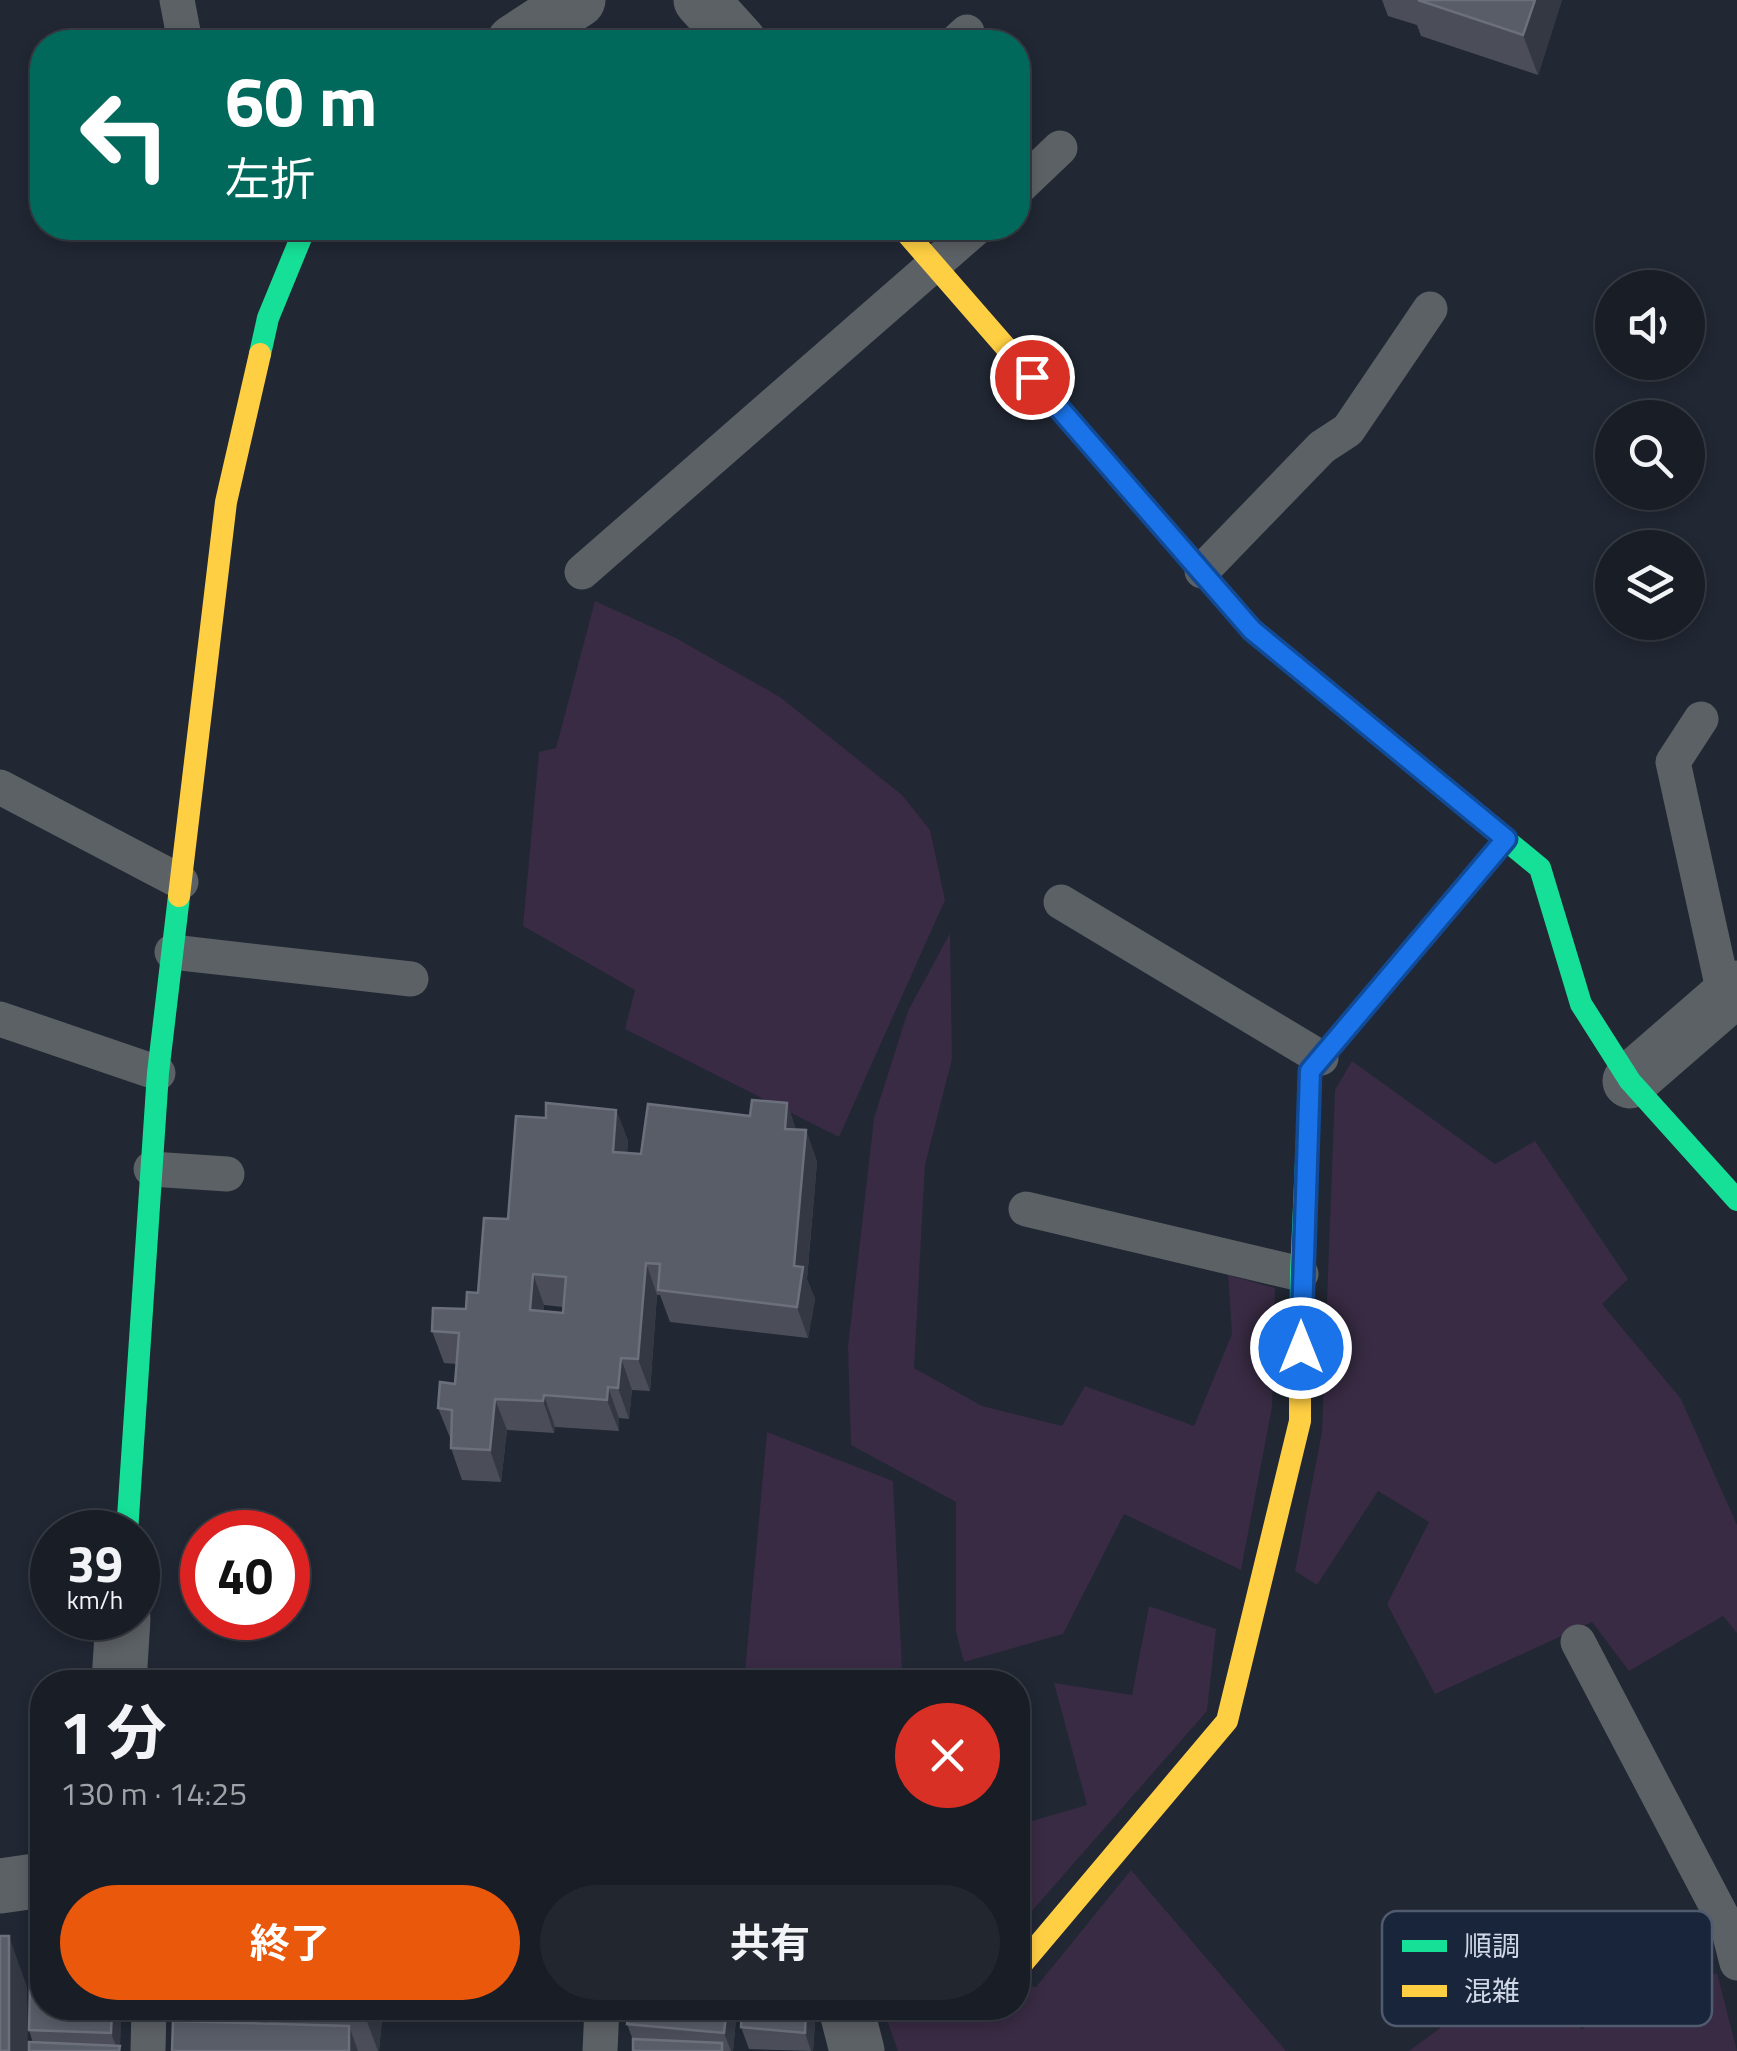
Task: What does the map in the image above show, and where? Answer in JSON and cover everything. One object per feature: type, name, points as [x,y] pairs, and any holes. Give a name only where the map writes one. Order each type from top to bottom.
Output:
[{"type":"street","points":[[532,30],[578,0]]},
{"type":"street","points":[[701,0],[727,30]]},
{"type":"street","points":[[128,1510],[158,1074],[226,502],[268,318],[300,240]]},
{"type":"street","points":[[913,240],[1252,630],[1540,868],[1582,1004],[1630,1081],[1737,1200]]},
{"type":"street","points":[[1030,1954],[1228,1721],[1300,1421],[1301,1274],[1310,1071],[1506,839]]},
{"type":"street","points":[[1630,1081],[1731,993]]},
{"type":"street","points":[[120,1670],[121,1640]]},
{"type":"street","points":[[0,1886],[30,1882]]},
{"type":"street","points":[[849,2020],[857,2051]]},
{"type":"lane","points":[[177,0],[182,30]]},
{"type":"lane","points":[[1030,177],[1060,148]]},
{"type":"lane","points":[[582,572],[963,240]]},
{"type":"lane","points":[[1202,571],[1322,447],[1348,430],[1430,309]]},
{"type":"lane","points":[[1702,720],[1672,762],[1731,993]]},
{"type":"lane","points":[[0,788],[181,882]]},
{"type":"lane","points":[[1061,902],[1321,1058]]},
{"type":"lane","points":[[172,952],[411,980]]},
{"type":"lane","points":[[0,1019],[158,1074]]},
{"type":"lane","points":[[150,1170],[227,1174]]},
{"type":"lane","points":[[1026,1209],[1301,1274]]},
{"type":"lane","points":[[1578,1642],[1728,1928],[1737,1963]]},
{"type":"lane","points":[[148,2051],[149,2020]]},
{"type":"lane","points":[[600,2051],[601,2020]]},
{"type":"shaded area","points":[[595,601],[676,638],[780,697],[902,795],[930,830],[945,900],[839,1137],[625,1029],[635,990],[523,926],[539,752],[556,748]]},
{"type":"shaded area","points":[[950,933],[952,1059],[925,1165],[914,1368],[982,1406],[1062,1426],[1085,1386],[1194,1426],[1232,1334],[1228,1275],[1275,1288],[1272,1407],[1241,1570],[1124,1514],[1063,1634],[964,1662],[956,1632],[956,1502],[851,1445],[848,1347],[874,1118],[908,1011]]},
{"type":"shaded area","points":[[1352,1061],[1495,1164],[1535,1141],[1628,1279],[1602,1304],[1681,1399],[1737,1525],[1737,1633],[1723,1616],[1629,1671],[1592,1622],[1435,1694],[1387,1604],[1429,1522],[1378,1491],[1317,1585],[1295,1571],[1322,1432],[1335,1090]]},
{"type":"shaded area","points":[[767,1432],[893,1481],[902,1669],[906,1670],[745,1670]]},
{"type":"shaded area","points":[[1149,1606],[1216,1629],[1207,1711],[1030,1913],[1030,1822],[1087,1805],[1054,1683],[1132,1695]]},
{"type":"shaded area","points":[[1131,1870],[1286,2051],[898,2051],[887,2020],[1030,2020],[1030,1986],[1036,1987]]},
{"type":"shaded area","points":[[1717,1973],[1737,2051],[1409,2051],[1443,2026],[1581,2029],[1712,2026],[1712,1975]]},
{"type":"building","points":[[1418,0],[1535,0],[1523,35]]},
{"type":"building","points":[[752,1100],[787,1103],[785,1129],[806,1130],[794,1266],[803,1267],[797,1307],[658,1290],[660,1264],[646,1263],[638,1359],[621,1358],[618,1388],[608,1387],[607,1400],[544,1395],[543,1401],[495,1399],[490,1450],[451,1448],[452,1410],[438,1408],[440,1382],[455,1384],[459,1333],[432,1331],[433,1308],[466,1309],[467,1292],[478,1293],[484,1218],[508,1219],[516,1116],[546,1118],[546,1103],[616,1110],[613,1152],[641,1154],[648,1104],[750,1116]],"holes":[[[533,1274],[566,1277],[563,1313],[530,1310]]]},
{"type":"building","points":[[0,1936],[9,1936],[9,2051],[0,2051]]},
{"type":"building","points":[[30,1983],[30,2020],[112,2020],[111,2033],[29,2030]]},
{"type":"building","points":[[628,2020],[726,2020],[724,2033],[627,2024]]},
{"type":"building","points":[[741,2020],[806,2020],[805,2033],[741,2027]]},
{"type":"building","points":[[173,2021],[349,2026],[349,2051],[172,2051]]},
{"type":"building","points":[[633,2039],[722,2043],[722,2051],[633,2051]]},
{"type":"building","points":[[29,2042],[120,2046],[119,2051],[29,2051]]},
{"type":"traffic: fast","points":[[260,354],[268,318],[300,240]]},
{"type":"traffic: fast","points":[[1326,692],[1540,868],[1581,1004],[1630,1081],[1737,1200]]},
{"type":"traffic: fast","points":[[1300,1383],[1310,1071],[1506,839]]},
{"type":"traffic: fast","points":[[128,1510],[158,1073],[179,896]]},
{"type":"traffic: slow","points":[[912,240],[1252,630],[1326,692]]},
{"type":"traffic: slow","points":[[179,896],[226,502],[260,354]]},
{"type":"traffic: slow","points":[[1030,1955],[1227,1721],[1300,1421],[1300,1383]]},
{"type":"route","points":[[1032,377],[1252,630],[1506,839],[1310,1071],[1301,1348]]}]
